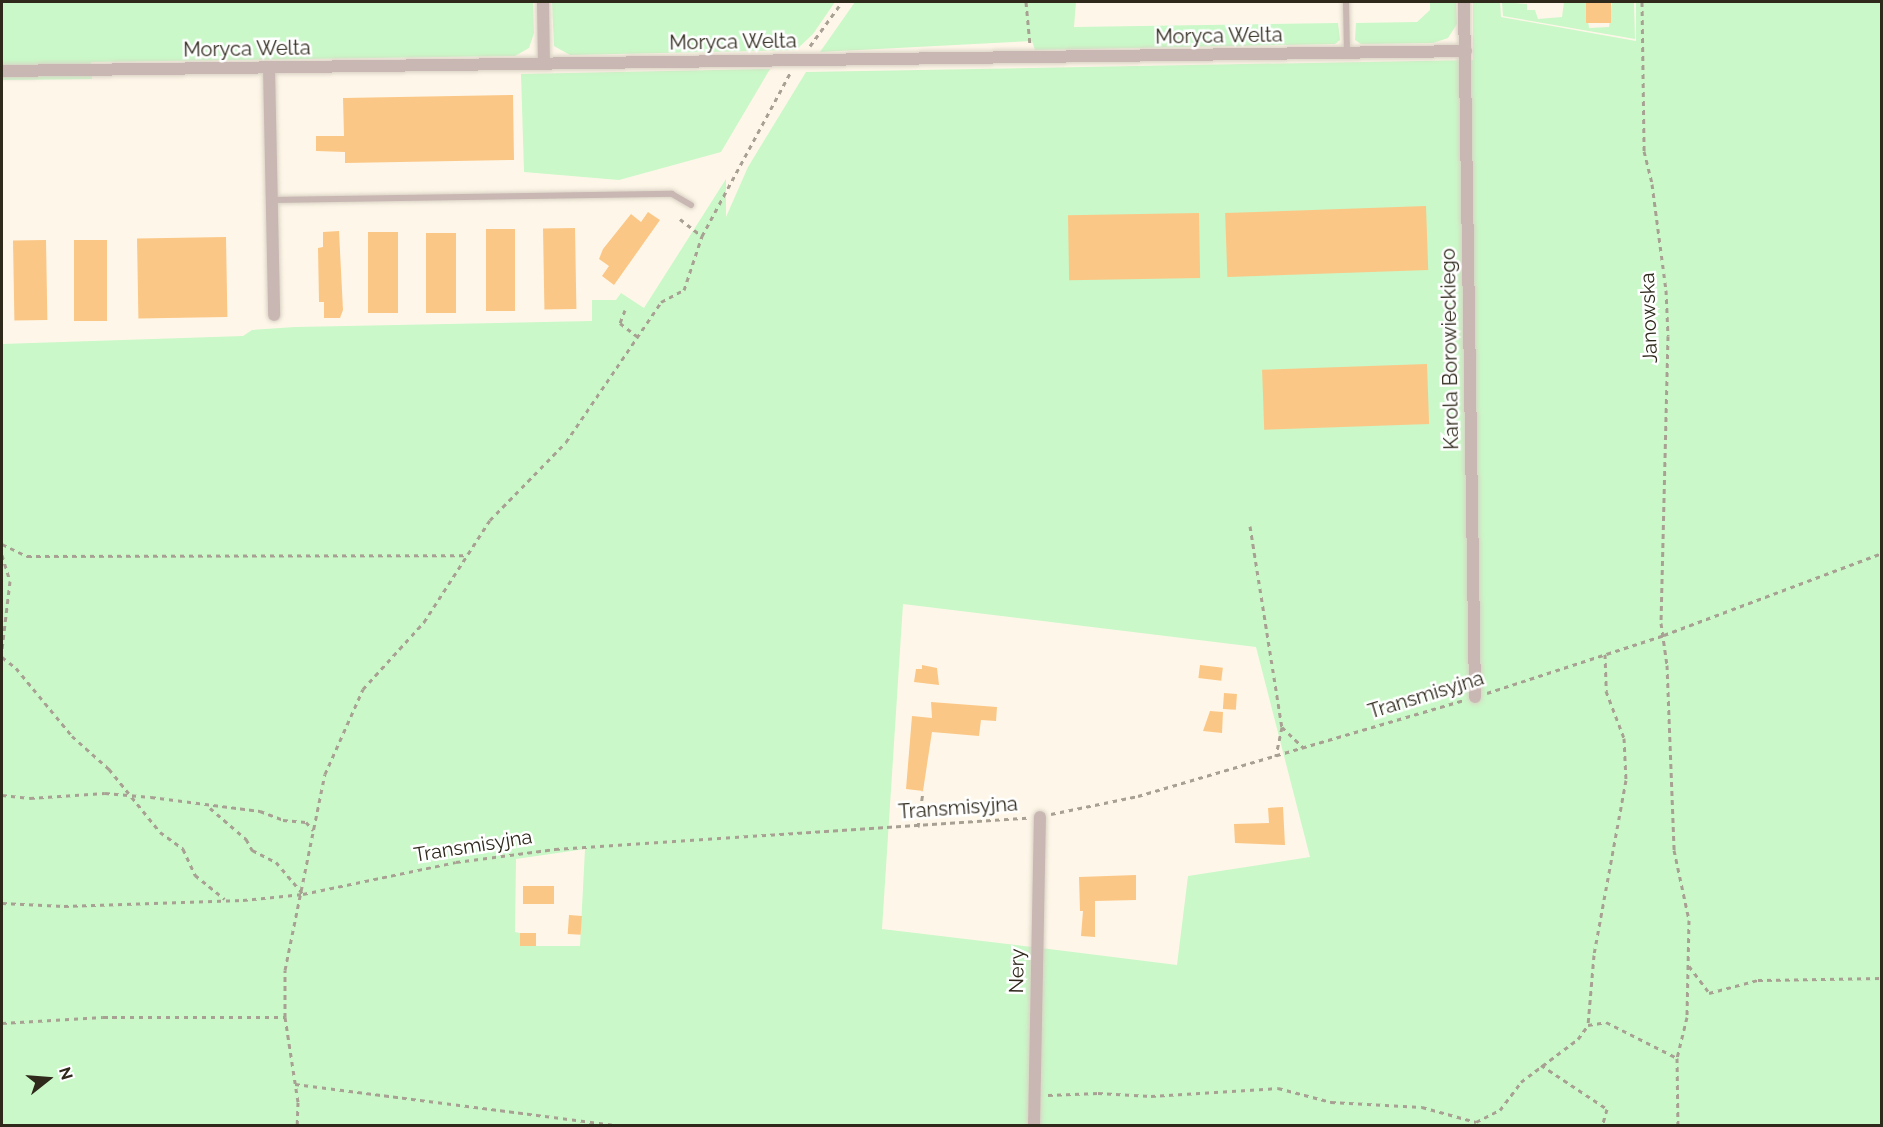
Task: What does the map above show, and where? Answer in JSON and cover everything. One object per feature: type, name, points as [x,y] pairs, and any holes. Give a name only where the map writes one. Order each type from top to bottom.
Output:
[{"type":"street","points":[[543,2],[544,64]]},
{"type":"street","name":"Karola Borowieckiego","points":[[1464,2],[1475,697]]},
{"type":"street","name":"Moryca Welta","points":[[2,71],[1466,51]]},
{"type":"street","points":[[268,68],[274,315]]},
{"type":"street","name":"Nery","points":[[1034,1125],[1040,817]]},
{"type":"lane","points":[[1346,2],[1347,53]]},
{"type":"lane","points":[[272,200],[672,194],[691,205]]},
{"type":"path","points":[[297,1125],[295,1084],[285,1017],[285,970],[303,894],[325,774],[363,689],[424,622],[464,555],[490,520],[566,442],[661,302],[684,290],[702,236],[796,61],[819,36],[842,2]]},
{"type":"path","points":[[1026,2],[1031,58]]},
{"type":"path","name":"Janowska","points":[[1642,2],[1644,151],[1652,184],[1666,290],[1660,600],[1664,635],[1674,850],[1689,920],[1687,1017],[1677,1058],[1678,1125]]},
{"type":"path","points":[[680,219],[702,236]]},
{"type":"path","points":[[625,310],[621,324],[638,337]]},
{"type":"path","points":[[1250,526],[1282,728],[1276,756]]},
{"type":"path","points":[[2,544],[27,556],[464,555]]},
{"type":"path","name":"Transmisyjna","points":[[2,903],[64,906],[226,900],[303,894],[456,862],[555,849],[1040,817],[1138,796],[1475,697],[1664,635],[1881,553]]},
{"type":"path","points":[[2,555],[10,581],[2,649]]},
{"type":"path","points":[[1035,1096],[1098,1093],[1151,1096],[1278,1088],[1331,1102],[1384,1108],[1422,1107],[1476,1122],[1500,1110],[1521,1082],[1578,1039],[1588,1025],[1594,955],[1626,780],[1624,738],[1606,691],[1605,654]]},
{"type":"path","points":[[2,657],[16,668],[52,714],[110,769],[160,832],[183,849],[195,875],[226,900]]},
{"type":"path","points":[[1282,728],[1303,747]]},
{"type":"path","points":[[918,826],[923,791]]},
{"type":"path","points":[[2,795],[30,798],[130,795],[208,807],[260,811],[284,820],[306,822],[313,830]]},
{"type":"path","points":[[208,807],[246,840],[252,850],[276,862],[303,894]]},
{"type":"path","points":[[1689,966],[1709,993],[1758,980],[1881,978]]},
{"type":"path","points":[[2,1023],[103,1017],[285,1017]]},
{"type":"path","points":[[1588,1025],[1606,1023],[1677,1058]]},
{"type":"path","points":[[1541,1065],[1607,1108],[1602,1125]]},
{"type":"path","points":[[295,1084],[622,1125]]},
{"type":"green space","points":[[2,2],[533,2],[534,33],[529,48],[515,56],[91,62],[92,79],[2,80]]},
{"type":"green space","points":[[552,2],[835,2],[813,34],[796,50],[570,55],[554,46]]},
{"type":"green space","points":[[855,2],[1076,2],[1074,27],[1338,23],[1340,40],[1335,44],[1035,50],[1032,41],[820,52]]},
{"type":"green space","points":[[1430,2],[1456,2],[1457,24],[1448,38],[1433,43],[1361,44],[1355,40],[1356,23],[1417,22],[1430,10]]},
{"type":"green space","points":[[1473,2],[1500,2],[1501,17],[1636,41],[1636,2],[1881,2],[1881,1125],[1034,1125],[1041,948],[1177,965],[1188,876],[1310,857],[1256,647],[903,604],[882,929],[1032,947],[1030,1125],[2,1125],[2,344],[243,336],[252,330],[295,327],[592,321],[592,300],[616,300],[621,293],[644,308],[726,179],[726,217],[748,167],[806,72],[1473,60]],"holes":[[[585,849],[580,946],[521,946],[520,933],[515,932],[516,859]]]},
{"type":"green space","points":[[1502,2],[1527,4],[1527,10],[1535,10],[1538,19],[1562,17],[1564,2],[1586,3],[1589,28],[1609,27],[1612,2],[1634,2],[1635,39],[1503,16]]},
{"type":"green space","points":[[770,69],[721,152],[619,180],[524,172],[521,74]]},
{"type":"building","points":[[1586,2],[1611,2],[1611,23],[1586,23]]},
{"type":"building","points":[[513,95],[514,160],[345,163],[345,152],[316,151],[316,136],[344,136],[343,98]]},
{"type":"building","points":[[1426,206],[1428,270],[1227,277],[1225,213]]},
{"type":"building","points":[[648,212],[660,220],[614,285],[602,276],[609,266],[599,259],[603,249],[631,214],[641,222]]},
{"type":"building","points":[[1199,213],[1200,278],[1069,280],[1068,215]]},
{"type":"building","points":[[575,228],[576,309],[544,310],[543,229]]},
{"type":"building","points":[[486,229],[515,229],[515,311],[486,311]]},
{"type":"building","points":[[339,231],[343,310],[340,318],[324,318],[324,302],[319,302],[318,248],[323,247],[323,232]]},
{"type":"building","points":[[368,232],[398,232],[398,313],[368,313]]},
{"type":"building","points":[[426,233],[456,233],[456,313],[426,313]]},
{"type":"building","points":[[226,237],[227,317],[138,319],[137,239]]},
{"type":"building","points":[[46,240],[47,320],[14,321],[13,241]]},
{"type":"building","points":[[74,240],[107,240],[107,321],[74,321]]},
{"type":"building","points":[[1427,364],[1429,424],[1264,430],[1262,370]]},
{"type":"building","points":[[922,665],[937,668],[939,685],[914,682],[916,669],[922,669]]},
{"type":"building","points":[[1200,665],[1223,668],[1221,681],[1198,678]]},
{"type":"building","points":[[1224,693],[1237,694],[1236,710],[1223,709]]},
{"type":"building","points":[[931,702],[997,707],[996,721],[981,720],[979,736],[932,732],[923,791],[906,789],[912,716],[932,718]]},
{"type":"building","points":[[1210,711],[1223,712],[1222,733],[1203,731]]},
{"type":"building","points":[[1283,807],[1285,845],[1235,843],[1234,824],[1269,823],[1268,808]]},
{"type":"building","points":[[1136,875],[1136,900],[1095,901],[1095,937],[1081,936],[1083,911],[1080,911],[1079,877]]},
{"type":"building","points":[[523,886],[554,886],[554,904],[523,904]]},
{"type":"building","points":[[569,915],[582,916],[581,935],[568,934]]},
{"type":"building","points":[[520,933],[536,933],[536,946],[520,946]]}]
